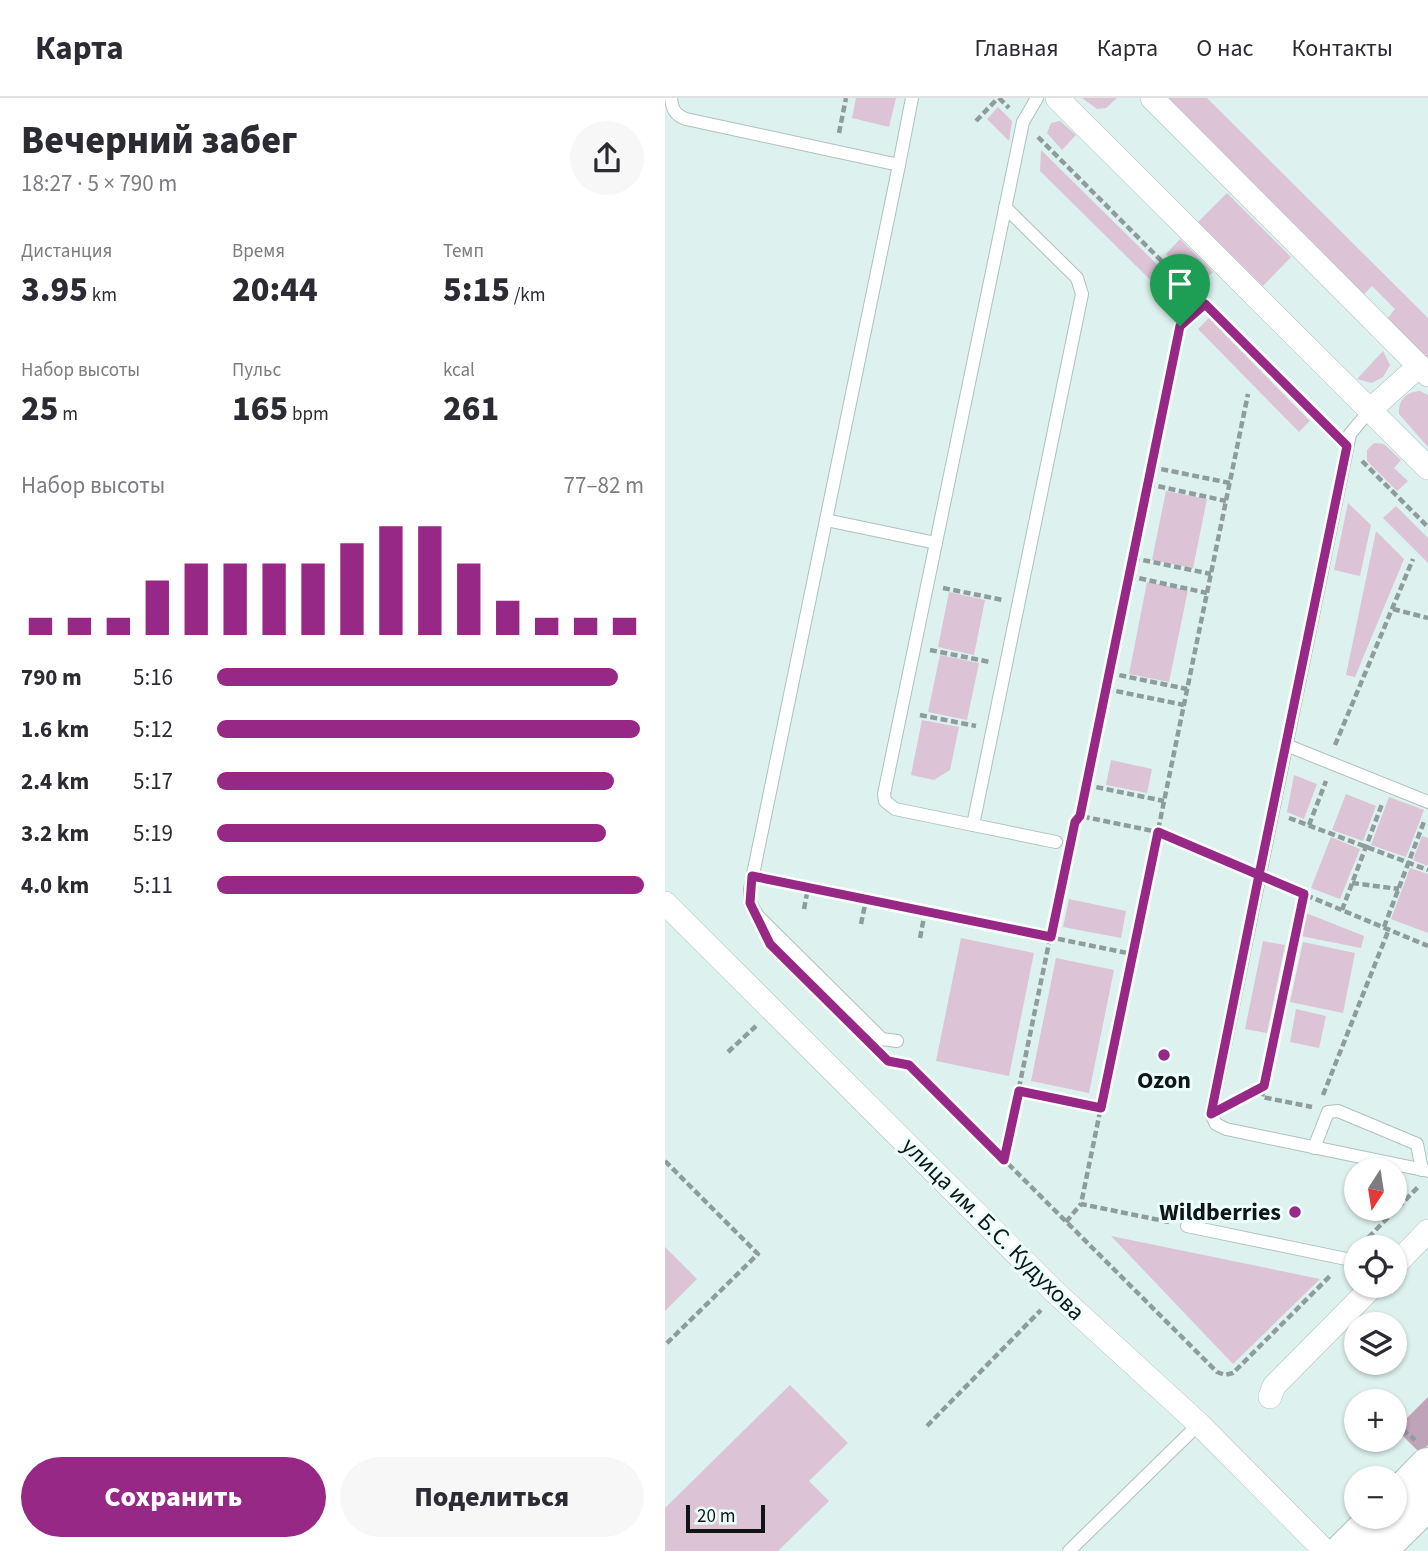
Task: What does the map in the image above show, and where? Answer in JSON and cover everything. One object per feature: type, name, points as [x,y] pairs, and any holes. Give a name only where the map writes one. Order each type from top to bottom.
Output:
[{"type":"highway","points":[[1407,1483],[1424,1457]]},
{"type":"highway","points":[[1376,1551],[1428,1500]]},
{"type":"highway","points":[[1345,1551],[1367,1529]]},
{"type":"street","points":[[1057,98],[1428,468]]},
{"type":"street","points":[[1152,98],[1423,371],[1370,410]]},
{"type":"street","name":"улица им. Б.С. Кудухова","points":[[665,903],[1056,1294],[1199,1424],[1325,1551]]},
{"type":"street","points":[[1407,1253],[1428,1231]]},
{"type":"street","points":[[1270,1397],[1274,1386],[1361,1298]]},
{"type":"lane","points":[[671,98],[672,107],[686,119],[899,165]]},
{"type":"lane","points":[[897,1041],[882,1039],[758,916],[750,903],[752,876],[912,98]]},
{"type":"lane","points":[[1037,98],[1023,122],[885,801],[895,809],[1056,842]]},
{"type":"lane","points":[[973,825],[1082,294],[1077,278],[1005,207]]},
{"type":"lane","points":[[1314,1148],[1324,1110],[1338,1111],[1411,1140],[1419,1149],[1426,1173],[1226,1129],[1216,1124],[1211,1114],[1347,446],[1353,427],[1370,410]]},
{"type":"lane","points":[[826,520],[936,543]]},
{"type":"lane","points":[[1286,745],[1428,802]]},
{"type":"lane","points":[[1187,1226],[1344,1259]]},
{"type":"lane","points":[[1069,1551],[1199,1424]]},
{"type":"path","points":[[835,151],[846,98]]},
{"type":"path","points":[[976,121],[998,98],[1428,527]]},
{"type":"path","points":[[1004,1160],[1075,822],[1080,816],[1180,326],[1205,304]]},
{"type":"path","points":[[1066,1222],[1081,1205],[1248,394]]},
{"type":"path","points":[[1151,467],[1230,483]]},
{"type":"path","points":[[1148,484],[1226,500]]},
{"type":"path","points":[[1133,558],[1211,574]]},
{"type":"path","points":[[1335,747],[1413,559]]},
{"type":"path","points":[[1129,576],[1207,593]]},
{"type":"path","points":[[927,585],[1019,603]]},
{"type":"path","points":[[1393,609],[1428,618]]},
{"type":"path","points":[[915,647],[1006,665]]},
{"type":"path","points":[[1109,673],[1187,690]]},
{"type":"path","points":[[1106,689],[1184,705]]},
{"type":"path","points":[[902,711],[992,730]]},
{"type":"path","points":[[1309,825],[1332,764]]},
{"type":"path","points":[[1086,785],[1164,801]]},
{"type":"path","points":[[1342,910],[1389,787]]},
{"type":"path","points":[[1272,811],[1428,870]]},
{"type":"path","points":[[1304,894],[1262,1097],[1324,1110],[1428,811]]},
{"type":"path","points":[[1080,816],[1158,832],[1428,946]]},
{"type":"path","points":[[752,876],[1132,954]]},
{"type":"path","points":[[1352,883],[1399,888]]},
{"type":"path","points":[[804,909],[808,888]]},
{"type":"path","points":[[861,923],[866,900]]},
{"type":"path","points":[[920,938],[925,912]]},
{"type":"path","points":[[728,1052],[772,1011]]},
{"type":"path","points":[[888,1061],[909,1065],[1217,1372],[1225,1375],[1233,1373],[1344,1267]]},
{"type":"path","points":[[1211,1114],[1264,1086]]},
{"type":"path","points":[[1019,1091],[1101,1108]]},
{"type":"path","points":[[665,1161],[758,1254],[665,1345]]},
{"type":"path","points":[[1369,1235],[1426,1173]]},
{"type":"path","points":[[1081,1205],[1187,1226]]},
{"type":"path","points":[[927,1426],[1056,1294]]},
{"type":"path","points":[[1407,1435],[1424,1457]]},
{"type":"shaded area","points":[[856,98],[896,98],[889,127],[852,118]]},
{"type":"shaded area","points":[[1082,98],[1117,98],[1106,108],[1097,109]]},
{"type":"shaded area","points":[[1168,98],[1207,98],[1428,318],[1428,358],[1387,319],[1395,309],[1372,286],[1364,294]]},
{"type":"shaded area","points":[[998,107],[1012,121],[1009,141],[987,119]]},
{"type":"shaded area","points":[[1060,121],[1076,135],[1062,150],[1047,133],[1051,123]]},
{"type":"shaded area","points":[[1041,150],[1189,296],[1189,318],[1040,171]]},
{"type":"shaded area","points":[[1227,193],[1291,257],[1263,286],[1198,222]]},
{"type":"shaded area","points":[[1180,239],[1213,272],[1199,286],[1166,254]]},
{"type":"shaded area","points":[[1209,318],[1310,421],[1299,432],[1198,329]]},
{"type":"shaded area","points":[[1383,351],[1390,365],[1383,377],[1372,383],[1357,379]]},
{"type":"shaded area","points":[[1420,391],[1428,395],[1428,447],[1399,414],[1404,398]]},
{"type":"shaded area","points":[[1374,443],[1384,444],[1401,460],[1394,468],[1408,481],[1397,491],[1367,461],[1367,450]]},
{"type":"shaded area","points":[[1166,491],[1207,499],[1193,568],[1152,560]]},
{"type":"shaded area","points":[[1348,503],[1371,525],[1360,576],[1334,570]]},
{"type":"shaded area","points":[[1396,506],[1428,538],[1428,563],[1383,518]]},
{"type":"shaded area","points":[[1376,531],[1404,559],[1355,677],[1346,675]]},
{"type":"shaded area","points":[[1147,582],[1188,590],[1169,682],[1129,674]]},
{"type":"shaded area","points":[[949,592],[985,600],[974,655],[938,647]]},
{"type":"shaded area","points":[[940,655],[979,663],[967,720],[928,712]]},
{"type":"shaded area","points":[[922,720],[959,727],[950,770],[934,780],[911,775]]},
{"type":"shaded area","points":[[1111,760],[1152,769],[1147,793],[1106,785]]},
{"type":"shaded area","points":[[1294,775],[1317,784],[1304,819],[1287,812]]},
{"type":"shaded area","points":[[1346,794],[1376,806],[1363,841],[1332,830]]},
{"type":"shaded area","points":[[1389,797],[1424,810],[1406,857],[1371,845]]},
{"type":"shaded area","points":[[1422,836],[1428,838],[1428,866],[1413,860]]},
{"type":"shaded area","points":[[1331,837],[1360,849],[1340,899],[1311,888]]},
{"type":"shaded area","points":[[1410,868],[1428,874],[1428,933],[1391,919]]},
{"type":"shaded area","points":[[1069,899],[1126,911],[1121,938],[1063,927]]},
{"type":"shaded area","points":[[1306,913],[1364,936],[1361,948],[1301,936]]},
{"type":"shaded area","points":[[961,938],[1034,953],[1009,1076],[936,1061]]},
{"type":"shaded area","points":[[1263,941],[1285,945],[1267,1033],[1245,1029]]},
{"type":"shaded area","points":[[1303,942],[1355,953],[1343,1013],[1290,1002]]},
{"type":"shaded area","points":[[1056,958],[1114,970],[1089,1093],[1031,1081]]},
{"type":"shaded area","points":[[1296,1009],[1326,1016],[1319,1048],[1290,1042]]},
{"type":"shaded area","points":[[1111,1236],[1320,1279],[1233,1364]]},
{"type":"shaded area","points":[[665,1247],[697,1279],[665,1311]]},
{"type":"shaded area","points":[[790,1385],[848,1443],[809,1481],[829,1501],[778,1551],[665,1551],[665,1508]]},
{"type":"shaded area","points":[[1428,1397],[1428,1445],[1420,1453],[1407,1440],[1407,1418]]},
{"type":"place","name":"Ozon","points":[[1164,1055]]},
{"type":"place","name":"Wildberries","points":[[1295,1212]]},
{"type":"route","points":[[1180,326],[1080,816],[1075,822],[1051,937],[752,876],[750,903],[770,944],[888,1061],[909,1065],[1004,1160],[1019,1091],[1101,1108],[1158,832],[1259,875],[1211,1114],[1264,1086],[1304,894],[1259,875],[1347,446],[1205,304],[1180,326]]}]
